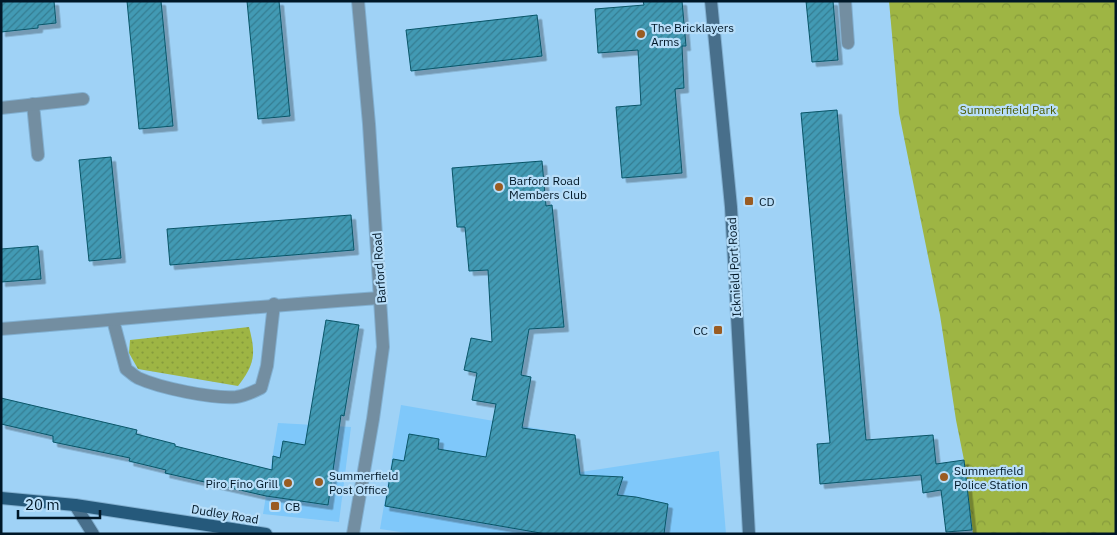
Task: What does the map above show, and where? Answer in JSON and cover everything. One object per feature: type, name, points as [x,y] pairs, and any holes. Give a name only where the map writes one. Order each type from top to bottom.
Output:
[{"type":"main road","name":"Icknield Port Road","points":[[711,1],[731,207],[749,534]]},
{"type":"main road","name":"Dudley Road","points":[[1,498],[75,505],[266,534]]},
{"type":"main road","points":[[75,505],[93,534]]},
{"type":"street","name":"Barford Road","points":[[353,534],[374,419],[383,347],[381,298],[358,1]]},
{"type":"street","points":[[845,1],[848,43]]},
{"type":"street","points":[[1,108],[83,99]]},
{"type":"street","points":[[33,104],[38,155]]},
{"type":"street","points":[[1,329],[274,304],[381,298]]},
{"type":"street","points":[[113,320],[126,369],[137,378],[214,397],[238,397],[253,393],[261,388],[267,366],[274,304]]},
{"type":"shaded area","points":[[401,405],[575,435],[581,472],[719,451],[726,534],[414,534],[380,529]]},
{"type":"shaded area","points":[[278,423],[351,427],[339,522],[263,514]]},
{"type":"green space","name":"Summerfield Park","points":[[889,1],[1116,1],[1116,534],[973,534],[964,460],[940,315],[899,113]]},
{"type":"green space","points":[[249,327],[253,345],[253,358],[248,371],[238,386],[138,369],[129,353],[130,340]]},
{"type":"building","points":[[1,1],[54,1],[56,23],[38,25],[38,28],[1,32]]},
{"type":"building","points":[[127,1],[161,1],[173,126],[139,129]]},
{"type":"building","points":[[247,1],[279,1],[290,116],[258,119]]},
{"type":"building","points":[[643,1],[682,1],[686,46],[682,46],[684,88],[675,89],[682,173],[622,178],[616,107],[641,105],[638,50],[598,53],[595,9],[644,5]]},
{"type":"building","points":[[806,1],[833,1],[838,60],[812,62]]},
{"type":"building","points":[[537,15],[542,56],[411,71],[406,30]]},
{"type":"building","points":[[837,110],[866,440],[933,435],[936,464],[964,460],[972,530],[946,532],[941,490],[923,493],[921,475],[820,484],[817,444],[830,443],[801,113]]},
{"type":"building","points":[[111,157],[121,258],[89,261],[79,160]]},
{"type":"building","points":[[542,161],[546,206],[552,205],[564,327],[529,329],[521,375],[531,377],[522,428],[575,435],[580,475],[623,477],[617,495],[668,504],[664,534],[546,534],[385,506],[393,459],[404,461],[409,434],[439,439],[438,449],[486,457],[496,404],[472,400],[477,373],[464,370],[471,338],[492,342],[488,270],[469,271],[465,227],[457,227],[452,168]]},
{"type":"building","points":[[351,215],[354,250],[170,265],[167,229]]},
{"type":"building","points":[[38,246],[41,279],[1,282],[1,249]]},
{"type":"building","points":[[326,320],[359,325],[344,416],[341,415],[328,505],[266,496],[165,473],[166,470],[129,461],[130,458],[53,442],[53,436],[1,424],[1,398],[137,430],[136,434],[175,444],[175,446],[272,470],[273,456],[280,458],[283,441],[305,445]]},
{"type":"place","name":"The Bricklayers Arms","points":[[641,34]]},
{"type":"place","name":"Barford Road Members Club","points":[[499,187]]},
{"type":"place","name":"CD","points":[[749,201]]},
{"type":"place","name":"CC","points":[[718,330]]},
{"type":"place","name":"Summerfield Police Station","points":[[944,477]]},
{"type":"place","name":"Summerfield Post Office","points":[[319,482]]},
{"type":"place","name":"Piro Fino Grill","points":[[288,483]]},
{"type":"place","name":"CB","points":[[275,506]]}]
